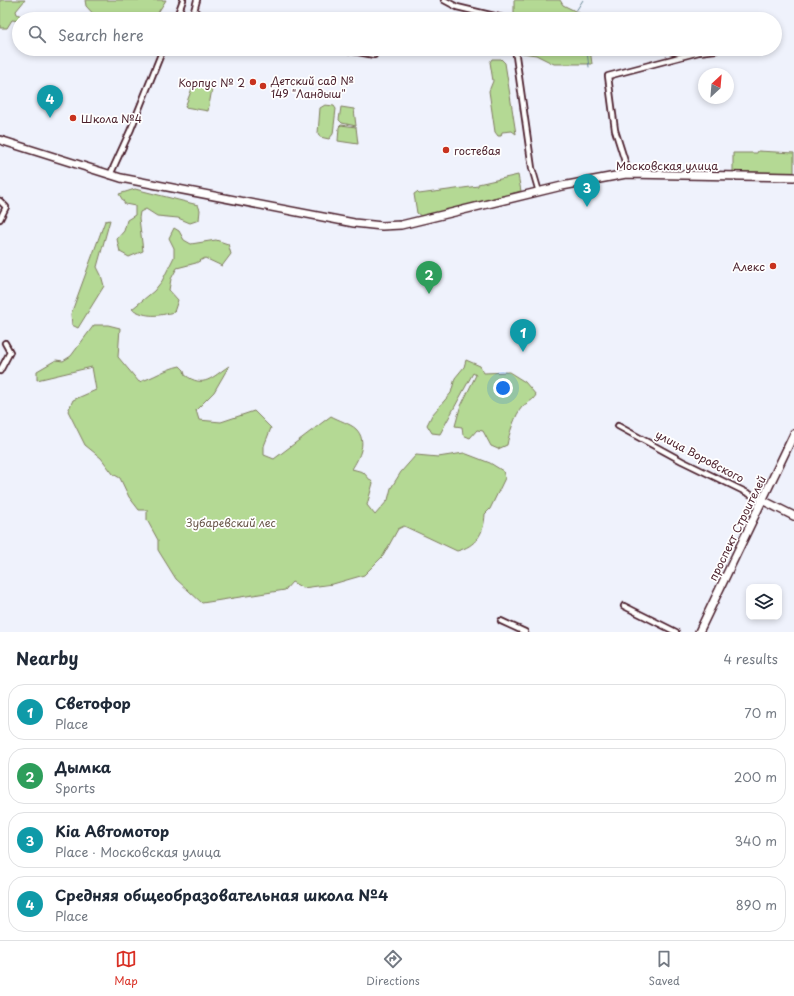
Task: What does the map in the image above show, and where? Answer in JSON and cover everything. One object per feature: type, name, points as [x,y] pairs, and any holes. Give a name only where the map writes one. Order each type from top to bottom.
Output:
[{"type":"main road","points":[[0,140],[107,174]]},
{"type":"main road","name":"Московская улица","points":[[107,174],[354,223],[382,226],[401,225],[604,177],[626,174],[794,176]]},
{"type":"main road","name":"проспект Строителей","points":[[699,632],[794,434]]},
{"type":"main road","name":"улица Воровского","points":[[762,500],[794,516]]},
{"type":"street","points":[[179,12],[183,0]]},
{"type":"street","points":[[196,12],[194,11],[197,0]]},
{"type":"street","points":[[444,0],[457,7],[478,12]]},
{"type":"street","points":[[107,174],[131,129],[160,56]]},
{"type":"street","points":[[516,56],[532,168],[539,192]]},
{"type":"street","points":[[626,174],[627,168],[615,130],[608,76],[684,56]]},
{"type":"street","points":[[0,219],[6,207],[1,201]]},
{"type":"street","points":[[0,371],[10,352],[5,343]]},
{"type":"street","name":"улица Воровского","points":[[618,426],[682,461],[762,500]]},
{"type":"street","points":[[624,606],[676,632]]},
{"type":"street","points":[[501,621],[525,632]]},
{"type":"green space","points":[[0,0],[25,0],[16,12],[12,12],[12,20],[7,28],[0,28]]},
{"type":"green space","points":[[85,0],[166,0],[158,12],[92,12],[86,6]]},
{"type":"green space","points":[[514,0],[560,0],[563,5],[577,12],[514,12]]},
{"type":"green space","points":[[538,56],[591,56],[592,64],[554,64]]},
{"type":"green space","points":[[492,59],[501,59],[505,63],[516,134],[512,131],[502,132],[501,136],[498,136],[495,132],[489,91],[493,81],[490,62]]},
{"type":"green space","points":[[194,83],[212,89],[208,111],[185,107]]},
{"type":"green space","points":[[325,105],[334,106],[336,109],[333,134],[329,139],[320,137],[318,133],[320,108]]},
{"type":"green space","points":[[341,107],[354,109],[356,126],[342,123],[339,120]]},
{"type":"green space","points":[[341,125],[356,127],[358,144],[338,141],[339,127]]},
{"type":"green space","points":[[758,151],[794,153],[794,173],[733,172],[733,153],[757,153]]},
{"type":"green space","points":[[518,175],[521,191],[422,217],[417,213],[414,194],[417,192],[419,194],[478,186],[478,184]]},
{"type":"green space","points":[[135,189],[198,205],[200,210],[199,220],[190,223],[178,218],[157,216],[146,209],[140,212],[139,218],[143,251],[129,257],[120,252],[117,239],[124,231],[127,220],[135,215],[135,206],[125,204],[119,194]]},
{"type":"green space","points":[[110,220],[97,267],[104,286],[78,328],[72,325],[71,314],[105,221]]},
{"type":"green space","points":[[174,228],[179,231],[184,240],[191,244],[216,240],[228,244],[231,254],[222,266],[205,258],[196,263],[177,268],[171,279],[169,290],[178,300],[174,312],[148,315],[137,312],[132,309],[154,291],[162,281],[174,257],[174,248],[169,238]]},
{"type":"green space","name":"Зубаревский лес","points":[[94,325],[108,325],[120,328],[118,357],[139,382],[169,369],[180,366],[184,370],[185,375],[198,381],[203,381],[208,380],[229,366],[214,392],[196,410],[199,420],[221,422],[254,411],[271,428],[264,446],[264,455],[274,459],[331,416],[354,427],[360,434],[362,444],[360,455],[352,469],[363,472],[373,483],[367,505],[375,515],[388,500],[391,488],[401,472],[416,455],[438,457],[464,453],[490,463],[503,471],[505,478],[490,509],[485,514],[481,533],[469,546],[457,551],[404,526],[398,529],[383,556],[364,575],[333,584],[303,588],[292,582],[285,590],[202,603],[176,579],[158,550],[158,540],[147,520],[147,510],[139,510],[129,497],[120,478],[113,474],[101,458],[85,445],[68,411],[73,400],[96,390],[92,367],[37,380],[37,371],[56,360],[63,361],[71,356]]},
{"type":"green space","points":[[466,360],[480,366],[484,373],[509,372],[525,382],[536,395],[519,410],[507,445],[498,449],[491,446],[483,431],[477,430],[470,438],[463,435],[462,427],[455,426],[460,408],[476,375],[473,373],[440,434],[432,433],[427,425],[432,415],[451,393],[455,378],[464,367]]},
{"type":"waterway","points":[[576,11],[583,0]]},
{"type":"waterway","points":[[588,56],[589,67]]},
{"type":"place","name":"Корпус № 2","points":[[253,82]]},
{"type":"place","name":"Детский сад № 149 \"Ландыш\"","points":[[263,86]]},
{"type":"place","name":"Средняя общеобразовательная школа №4","points":[[50,118]]},
{"type":"place","name":"Школа №4","points":[[73,118]]},
{"type":"place","name":"гостевая","points":[[446,150]]},
{"type":"place","name":"Kia Автомотор","points":[[587,207]]},
{"type":"place","name":"Алекс","points":[[773,266]]},
{"type":"place","name":"Дымка","points":[[429,294]]},
{"type":"place","name":"Светофор","points":[[523,352]]}]
